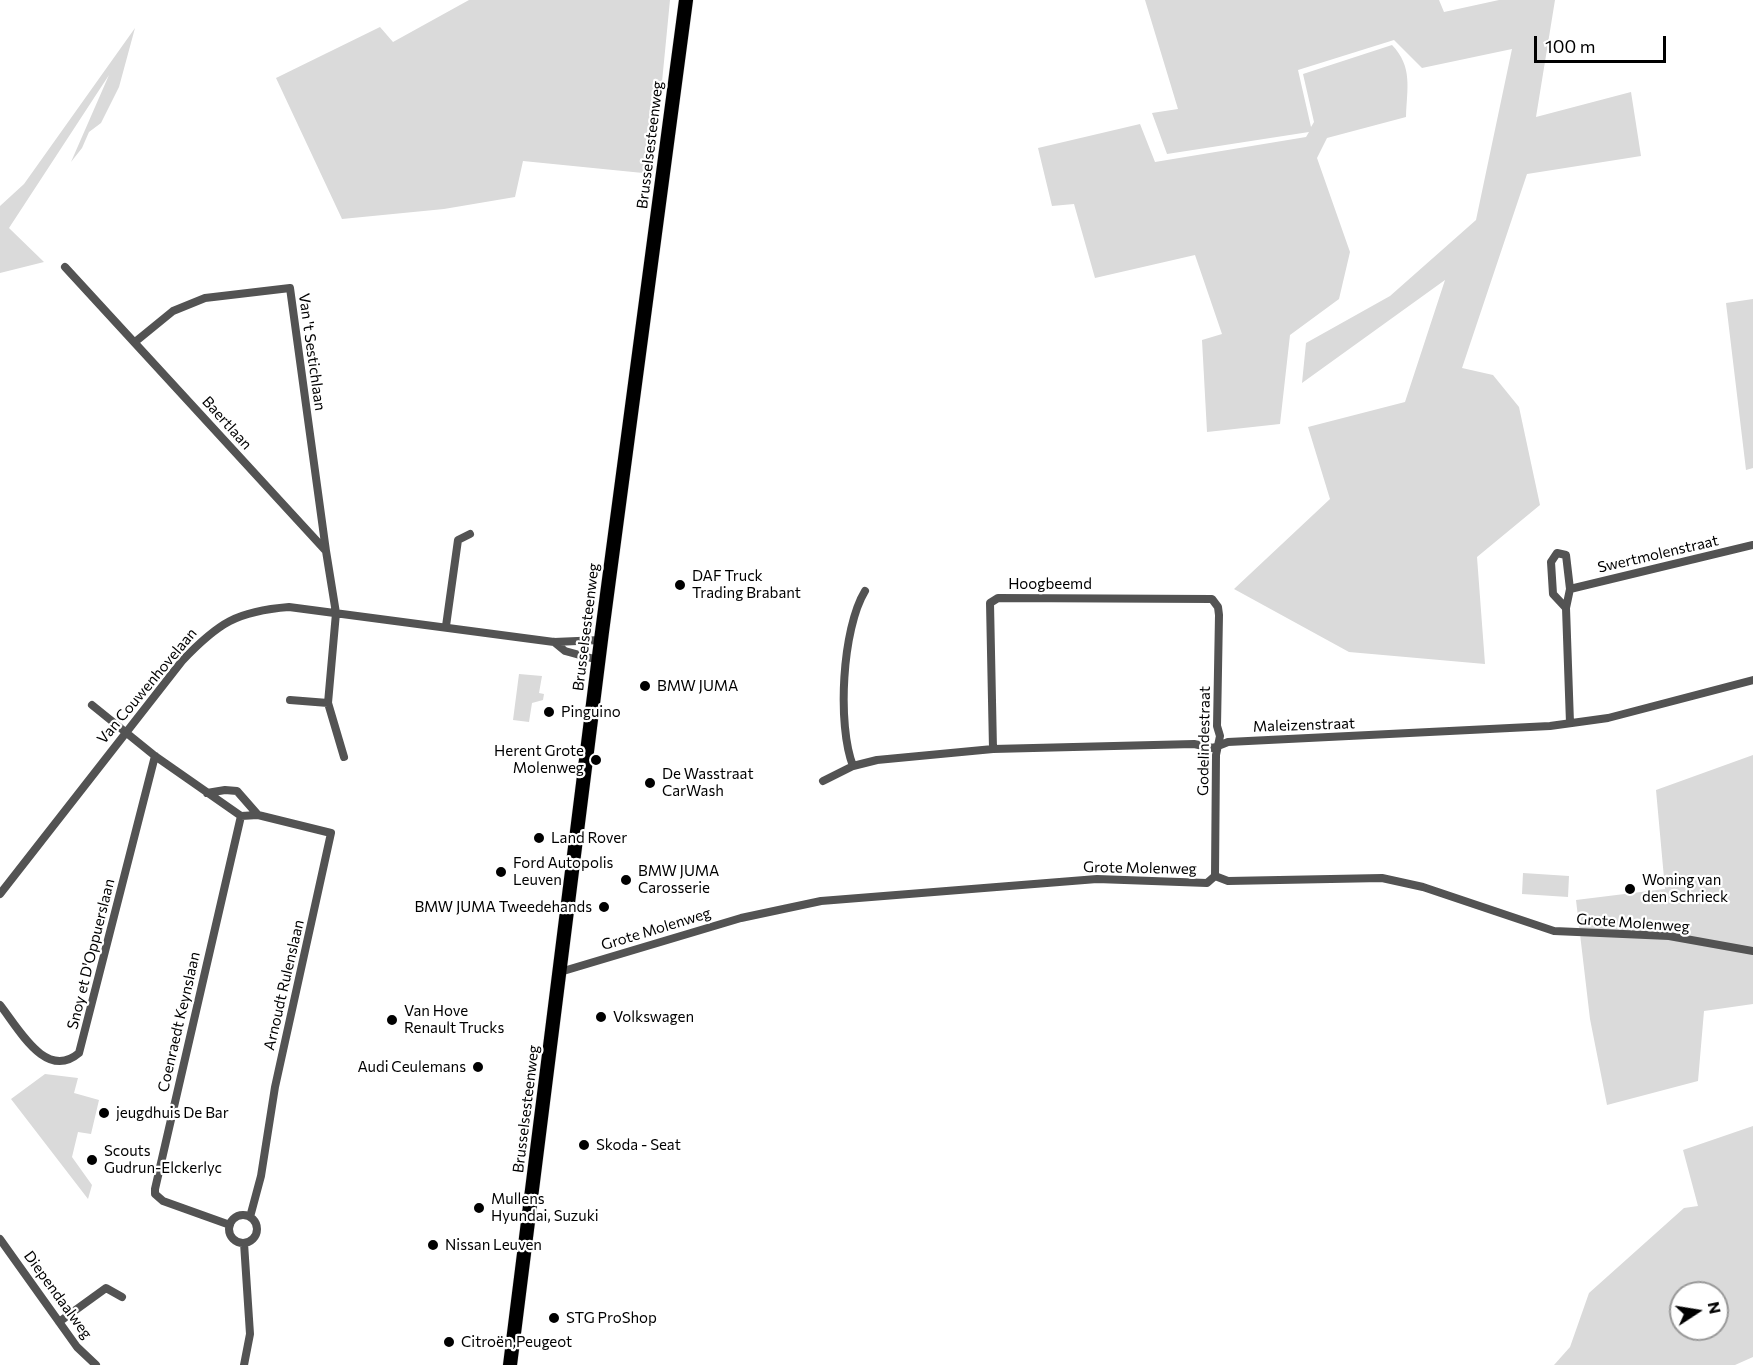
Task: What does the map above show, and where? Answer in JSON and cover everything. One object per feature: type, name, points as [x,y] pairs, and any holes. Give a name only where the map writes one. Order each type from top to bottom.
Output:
[{"type":"main road","name":"Brusselsesteenweg","points":[[510,1365],[598,660],[686,0]]},
{"type":"street","name":"Baertlaan","points":[[65,267],[326,551]]},
{"type":"street","name":"Van 't Sestichlaan","points":[[135,342],[173,310],[205,298],[290,288],[326,551]]},
{"type":"street","points":[[446,626],[458,540],[470,534]]},
{"type":"street","name":"Swertmolenstraat","points":[[1570,589],[1753,545]]},
{"type":"street","points":[[326,551],[336,612],[328,703],[345,757]]},
{"type":"street","points":[[1566,608],[1553,594],[1551,562],[1557,553],[1566,555],[1570,589],[1566,608],[1570,723]]},
{"type":"street","points":[[853,766],[845,747],[844,681],[857,604],[865,591]]},
{"type":"street","name":"Hoogbeemd","points":[[993,748],[990,603],[998,598],[1202,597],[1212,599],[1218,607]]},
{"type":"street","name":"Van Couwenhovelaan","points":[[0,894],[182,661],[209,633],[234,618],[259,609],[289,607],[554,642],[601,640]]},
{"type":"street","name":"Godelindestraat","points":[[1215,876],[1217,747],[1220,736],[1217,726],[1218,607]]},
{"type":"street","name":"Van Couwenhovelaan","points":[[554,642],[565,651],[598,660]]},
{"type":"street","name":"Maleizenstraat","points":[[823,781],[853,766],[877,760],[993,748],[1194,744],[1217,747],[1228,742],[1550,726],[1608,718],[1753,680]]},
{"type":"street","points":[[290,700],[328,703]]},
{"type":"street","points":[[92,705],[155,756],[241,816]]},
{"type":"street","name":"Snoy et D'Oppuerslaan","points":[[0,1005],[43,1058],[57,1064],[66,1063],[79,1053],[155,756]]},
{"type":"street","points":[[207,793],[237,791],[258,815]]},
{"type":"street","name":"Arnoudt Rulenslaan","points":[[241,816],[258,815],[331,833],[275,1087],[261,1176],[250,1217],[256,1223],[257,1232],[252,1240],[244,1243],[250,1334],[244,1365]]},
{"type":"street","name":"Coenraedt Keynslaan","points":[[230,1225],[162,1201],[155,1194],[155,1189],[241,816]]},
{"type":"street","name":"Grote Molenweg","points":[[560,972],[741,918],[821,901],[1097,879],[1207,883],[1215,876],[1228,881],[1382,878],[1424,886],[1554,931],[1669,936],[1753,951]]},
{"type":"street","points":[[244,1243],[232,1238],[230,1225],[238,1216],[250,1217]]},
{"type":"street","name":"Diependaalweg","points":[[0,1239],[78,1347],[96,1365]]},
{"type":"street","points":[[59,1322],[106,1288],[122,1297]]},
{"type":"shaded area","points":[[469,0],[670,0],[653,174],[523,161],[515,197],[444,209],[342,219],[276,78],[380,27],[393,42]]},
{"type":"shaded area","points":[[1145,0],[1439,0],[1444,12],[1499,0],[1555,0],[1536,117],[1631,92],[1641,156],[1527,174],[1462,368],[1493,375],[1519,407],[1540,505],[1477,557],[1485,664],[1349,652],[1234,589],[1330,499],[1308,427],[1405,402],[1445,280],[1302,383],[1306,343],[1390,296],[1476,220],[1512,49],[1422,68],[1394,40],[1298,70],[1311,127],[1314,122],[1303,74],[1392,45],[1399,53],[1406,70],[1408,87],[1406,117],[1327,138],[1317,158],[1350,252],[1339,299],[1290,335],[1280,424],[1207,432],[1202,340],[1222,334],[1195,255],[1095,278],[1074,204],[1052,206],[1038,148],[1140,124],[1155,162],[1306,137],[1309,132],[1167,154],[1152,113],[1178,109]]},
{"type":"shaded area","points":[[135,28],[119,87],[101,123],[89,132],[82,148],[71,162],[109,75],[9,228],[44,262],[0,273],[0,206],[24,184]]},
{"type":"shaded area","points":[[1753,299],[1753,468],[1746,470],[1726,303]]},
{"type":"shaded area","points":[[519,674],[542,676],[539,693],[544,694],[543,700],[532,703],[529,722],[513,720]]},
{"type":"shaded area","points":[[1753,755],[1753,1004],[1704,1011],[1698,1081],[1607,1105],[1590,1019],[1576,900],[1665,889],[1656,790]]},
{"type":"shaded area","points":[[1523,873],[1569,876],[1568,897],[1522,894]]},
{"type":"shaded area","points":[[45,1074],[78,1078],[74,1093],[99,1100],[91,1134],[78,1132],[72,1157],[92,1185],[88,1199],[11,1099]]},
{"type":"shaded area","points":[[1753,1126],[1753,1357],[1735,1365],[1554,1365],[1570,1347],[1589,1293],[1684,1208],[1698,1206],[1683,1150]]},
{"type":"place","name":"DAF Truck Trading Brabant","points":[[680,585]]},
{"type":"place","name":"BMW JUMA","points":[[645,686]]},
{"type":"place","name":"Pinguino","points":[[549,712]]},
{"type":"place","name":"Herent Grote Molenweg","points":[[596,760]]},
{"type":"place","name":"De Wasstraat CarWash","points":[[650,783]]},
{"type":"place","name":"Land Rover","points":[[539,838]]},
{"type":"place","name":"Ford Autopolis Leuven","points":[[501,872]]},
{"type":"place","name":"BMW JUMA Carosserie","points":[[626,880]]},
{"type":"place","name":"Woning van den Schrieck","points":[[1630,889]]},
{"type":"place","name":"BMW JUMA Tweedehands","points":[[604,907]]},
{"type":"place","name":"Volkswagen","points":[[601,1017]]},
{"type":"place","name":"Van Hove Renault Trucks","points":[[392,1020]]},
{"type":"place","name":"Audi Ceulemans","points":[[478,1067]]},
{"type":"place","name":"jeugdhuis De Bar","points":[[104,1113]]},
{"type":"place","name":"Skoda - Seat","points":[[584,1145]]},
{"type":"place","name":"Scouts Gudrun-Elckerlyc","points":[[92,1160]]},
{"type":"place","name":"Mullens Hyundai, Suzuki","points":[[479,1208]]},
{"type":"place","name":"Nissan Leuven","points":[[433,1245]]},
{"type":"place","name":"STG ProShop","points":[[554,1318]]},
{"type":"place","name":"Citroën,Peugeot","points":[[449,1342]]}]
